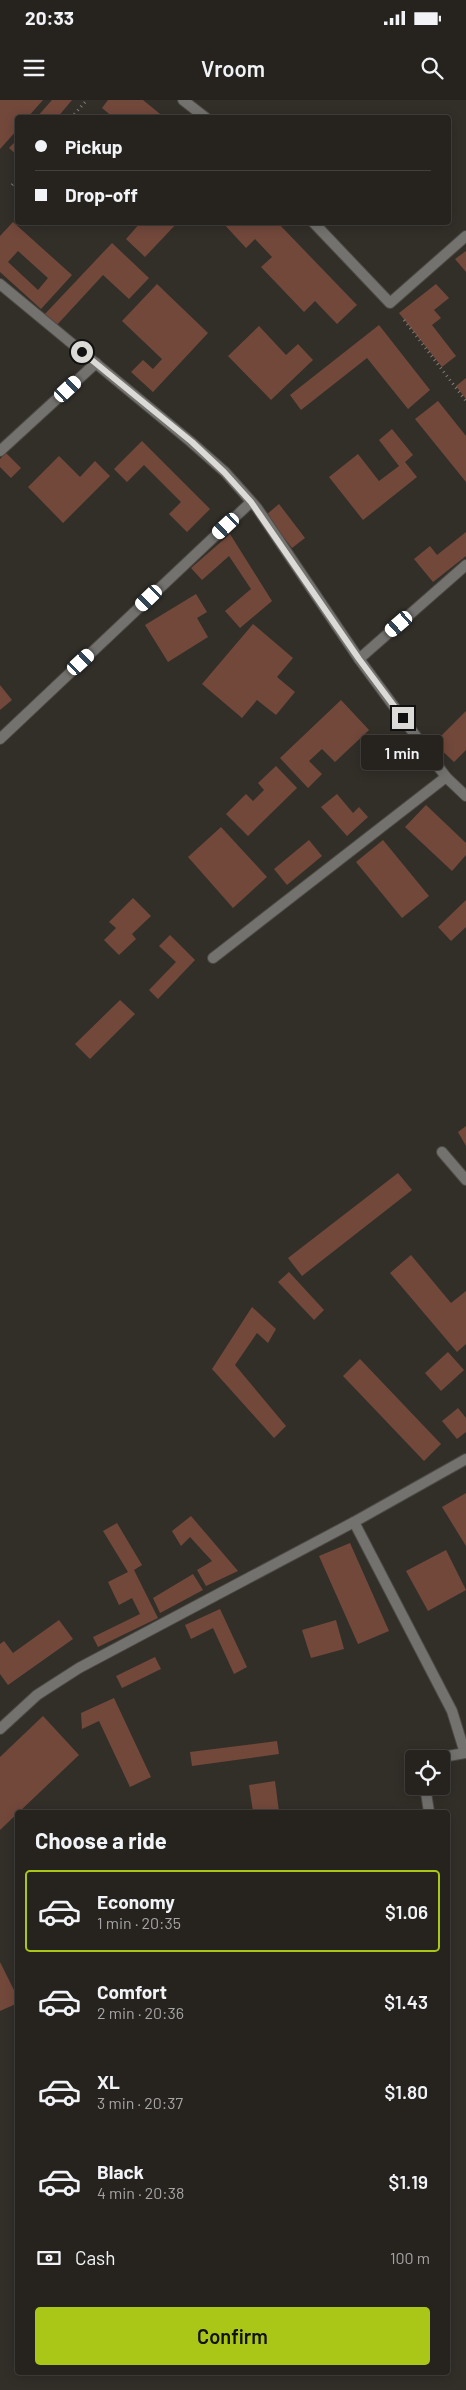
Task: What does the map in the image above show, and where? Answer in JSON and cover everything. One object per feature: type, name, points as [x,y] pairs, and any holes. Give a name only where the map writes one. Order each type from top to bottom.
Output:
[{"type":"street","points":[[182,100],[202,115]]},
{"type":"street","points":[[316,225],[390,303],[466,236]]},
{"type":"street","points":[[0,284],[192,442],[224,472],[251,502],[359,659],[446,777],[466,796]]},
{"type":"street","points":[[0,451],[96,363]]},
{"type":"street","points":[[0,739],[251,502]]},
{"type":"street","points":[[359,659],[466,566]]},
{"type":"street","points":[[213,958],[446,777]]},
{"type":"street","points":[[442,1152],[466,1180]]},
{"type":"street","points":[[0,1729],[37,1695],[80,1668],[354,1522],[466,1459]]},
{"type":"street","points":[[354,1522],[452,1711],[465,1754],[450,1756]]},
{"type":"street","points":[[426,1795],[429,1810]]},
{"type":"path","points":[[74,115],[86,100]]},
{"type":"path","points":[[12,185],[15,182]]},
{"type":"path","points":[[390,303],[466,401]]},
{"type":"building","points":[[0,100],[43,100],[30,115],[15,115],[15,132],[0,149]]},
{"type":"building","points":[[52,100],[72,100],[60,115],[39,115]]},
{"type":"building","points":[[108,100],[143,100],[161,115],[110,115],[102,108]]},
{"type":"building","points":[[15,142],[15,153],[9,148]]},
{"type":"building","points":[[13,222],[72,275],[41,309],[0,272],[0,236]],"holes":[[[18,251],[48,278],[38,290],[8,262]]]},
{"type":"building","points":[[138,225],[175,225],[145,257],[126,239]]},
{"type":"building","points":[[225,225],[280,225],[357,305],[337,324],[315,301],[304,312],[261,267],[272,257],[255,239],[246,248]]},
{"type":"building","points":[[112,243],[149,278],[129,299],[103,275],[56,326],[44,315]]},
{"type":"building","points":[[466,251],[466,272],[455,259]]},
{"type":"building","points":[[157,284],[208,333],[153,392],[131,372],[143,360],[153,369],[162,359],[122,321]]},
{"type":"building","points":[[436,284],[449,298],[434,310],[441,318],[432,325],[456,356],[442,367],[399,313]]},
{"type":"building","points":[[379,325],[430,390],[408,409],[367,358],[301,410],[290,395]]},
{"type":"building","points":[[259,326],[286,355],[298,344],[313,360],[271,400],[228,356]]},
{"type":"building","points":[[466,378],[466,399],[456,386]]},
{"type":"building","points":[[438,401],[466,436],[466,482],[415,419]]},
{"type":"building","points":[[392,429],[413,455],[405,462],[417,477],[363,520],[329,477],[358,454],[379,481],[399,466],[379,440]]},
{"type":"building","points":[[142,441],[210,509],[187,532],[169,514],[181,502],[144,465],[127,482],[114,469]]},
{"type":"building","points":[[6,453],[21,468],[11,478],[0,467],[0,459]]},
{"type":"building","points":[[59,456],[80,477],[95,461],[110,476],[63,523],[28,487]]},
{"type":"building","points":[[279,504],[305,538],[292,548],[266,515]]},
{"type":"building","points":[[466,532],[466,556],[433,582],[414,559],[430,546],[437,555]]},
{"type":"building","points":[[230,534],[272,601],[240,628],[225,611],[251,589],[229,556],[202,580],[191,568]]},
{"type":"building","points":[[196,594],[207,612],[197,618],[208,637],[168,662],[145,625]]},
{"type":"building","points":[[253,624],[293,658],[277,677],[295,692],[276,715],[257,700],[242,718],[202,684]]},
{"type":"building","points":[[0,685],[12,700],[0,710]]},
{"type":"building","points":[[341,700],[369,730],[335,762],[322,749],[309,761],[322,774],[308,788],[280,758]]},
{"type":"building","points":[[466,711],[466,750],[454,762],[434,743]]},
{"type":"building","points":[[276,766],[297,788],[248,836],[226,814],[246,794],[253,801],[264,790],[258,783]]},
{"type":"building","points":[[337,794],[353,813],[359,807],[368,817],[347,836],[321,807]]},
{"type":"building","points":[[426,805],[466,843],[466,855],[452,871],[405,827]]},
{"type":"building","points":[[221,827],[267,877],[233,908],[188,857]]},
{"type":"building","points":[[309,840],[322,856],[287,885],[274,869]]},
{"type":"building","points":[[383,840],[429,896],[402,918],[356,862]]},
{"type":"building","points":[[133,898],[151,916],[132,934],[136,939],[119,955],[104,940],[116,928],[109,922]]},
{"type":"building","points":[[466,900],[466,927],[451,941],[438,927]]},
{"type":"building","points":[[170,935],[195,960],[158,999],[149,990],[176,962],[159,946]]},
{"type":"building","points":[[120,1000],[135,1014],[90,1059],[75,1044]]},
{"type":"building","points":[[466,1126],[466,1146],[458,1132]]},
{"type":"building","points":[[398,1173],[412,1190],[302,1276],[288,1258]]},
{"type":"building","points":[[411,1255],[451,1303],[466,1291],[466,1344],[457,1352],[390,1273]]},
{"type":"building","points":[[289,1272],[324,1310],[314,1320],[278,1282]]},
{"type":"building","points":[[252,1307],[276,1329],[268,1343],[257,1333],[235,1365],[286,1426],[274,1438],[212,1369]]},
{"type":"building","points":[[448,1352],[464,1370],[441,1391],[425,1373]]},
{"type":"building","points":[[360,1359],[441,1444],[424,1461],[343,1376]]},
{"type":"building","points":[[458,1408],[466,1418],[466,1432],[457,1439],[442,1421]]},
{"type":"building","points":[[466,1493],[466,1546],[442,1507]]},
{"type":"building","points":[[191,1516],[238,1571],[206,1586],[197,1570],[212,1561],[190,1537],[181,1546],[172,1531]]},
{"type":"building","points":[[117,1523],[142,1565],[134,1570],[158,1618],[98,1647],[93,1637],[140,1614],[132,1598],[119,1605],[108,1582],[128,1572],[103,1531]]},
{"type":"building","points":[[350,1543],[389,1631],[358,1644],[319,1556]]},
{"type":"building","points":[[446,1550],[466,1590],[428,1611],[406,1571]]},
{"type":"building","points":[[193,1574],[203,1590],[160,1613],[153,1598]]},
{"type":"building","points":[[220,1609],[247,1667],[234,1674],[213,1628],[191,1639],[185,1625]]},
{"type":"building","points":[[59,1620],[73,1639],[8,1685],[0,1674],[0,1644],[4,1641],[13,1653]]},
{"type":"building","points":[[336,1620],[344,1649],[311,1658],[302,1630]]},
{"type":"building","points":[[155,1657],[161,1669],[122,1688],[116,1676]]},
{"type":"building","points":[[114,1698],[151,1777],[130,1787],[99,1721],[82,1729],[81,1713]]},
{"type":"building","points":[[43,1716],[79,1755],[21,1810],[15,1810],[15,1816],[0,1830],[0,1757]]},
{"type":"building","points":[[277,1741],[279,1754],[192,1766],[190,1752]]},
{"type":"building","points":[[275,1781],[279,1810],[253,1810],[249,1785]]},
{"type":"building","points":[[0,1962],[15,1992],[15,2004],[0,2011]]},
{"type":"route","points":[[82,352],[192,442],[224,472],[257,508],[359,659],[403,718]]}]
